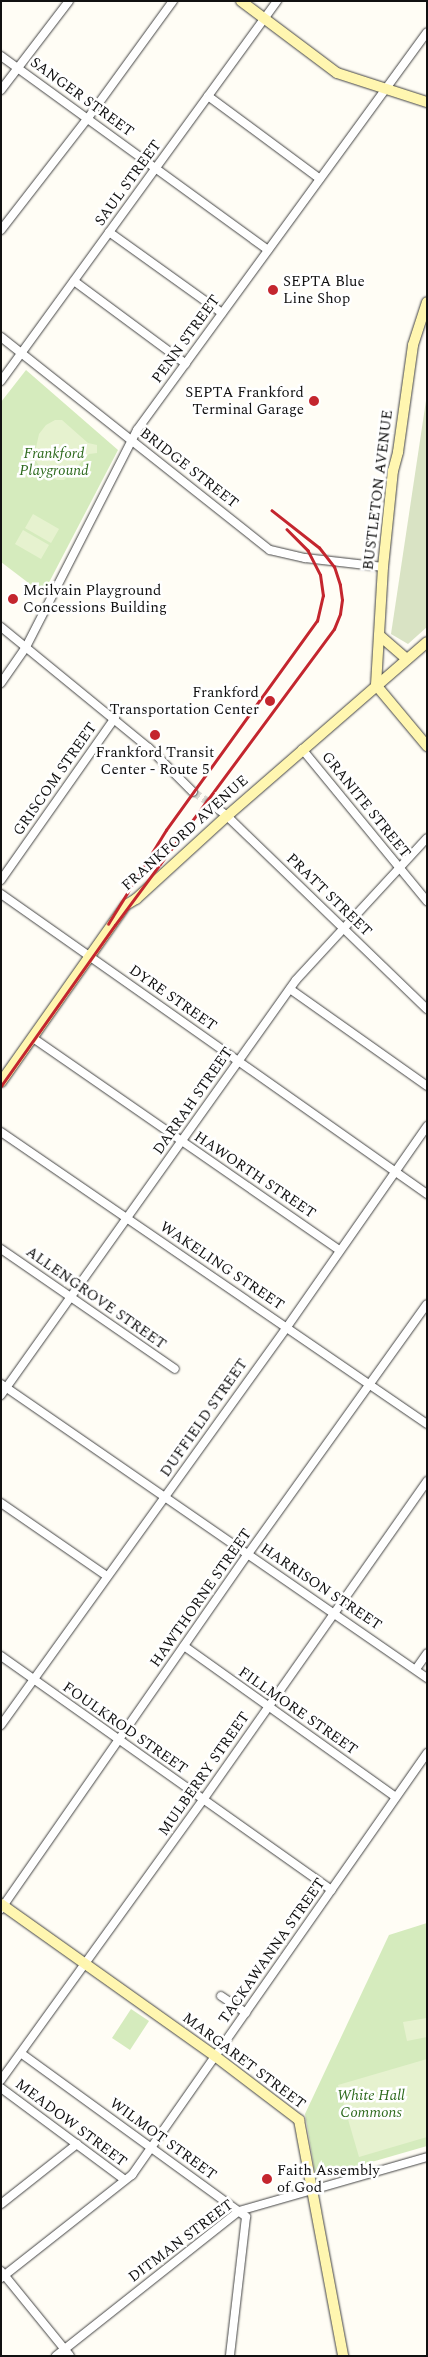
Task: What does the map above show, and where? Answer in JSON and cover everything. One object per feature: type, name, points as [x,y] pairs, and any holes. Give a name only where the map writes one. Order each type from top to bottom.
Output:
[{"type":"main road","points":[[241,1],[337,73],[427,102]]},
{"type":"main road","name":"BUSTLETON AVENUE","points":[[376,685],[382,567],[393,470],[398,452],[413,345],[427,302]]},
{"type":"main road","points":[[379,635],[407,659]]},
{"type":"main road","name":"FRANKFORD AVENUE","points":[[1,1082],[126,904],[136,899],[302,749],[427,642]]},
{"type":"main road","points":[[376,685],[427,746]]},
{"type":"main road","name":"MARGARET STREET","points":[[2,1906],[215,2056],[299,2120],[343,2356]]},
{"type":"street","points":[[1,90],[19,69],[69,1]]},
{"type":"street","points":[[1,230],[88,118],[173,1]]},
{"type":"street","name":"SAUL STREET","points":[[1,381],[277,1]]},
{"type":"street","name":"PENN STREET","points":[[1,683],[26,647],[137,430],[427,32]]},
{"type":"street","name":"SANGER STREET","points":[[1,56],[268,250]]},
{"type":"street","points":[[208,96],[320,179]]},
{"type":"street","points":[[109,232],[222,314]]},
{"type":"street","points":[[74,281],[186,364]]},
{"type":"street","name":"BRIDGE STREET","points":[[1,337],[270,550],[305,558],[382,567]]},
{"type":"street","points":[[1,627],[115,718],[149,748],[193,792]]},
{"type":"street","name":"GRISCOM STREET","points":[[1,880],[115,718]]},
{"type":"street","name":"GRANITE STREET","points":[[302,749],[427,901]]},
{"type":"street","name":"PRATT STREET","points":[[210,802],[227,816],[427,1009]]},
{"type":"street","name":"DARRAH STREET","points":[[1,1395],[4,1386],[72,1297],[290,989],[427,838]]},
{"type":"street","name":"DYRE STREET","points":[[1,894],[427,1194]]},
{"type":"street","points":[[290,989],[427,1086]]},
{"type":"street","name":"HAWORTH STREET","points":[[33,1038],[339,1250]]},
{"type":"street","name":"DUFFIELD STREET","points":[[1,1725],[165,1498],[427,1126]]},
{"type":"street","name":"WAKELING STREET","points":[[1,1132],[427,1424]]},
{"type":"street","name":"ALLENGROVE STREET","points":[[1,1249],[175,1369]]},
{"type":"street","name":"HAWTHORNE STREET","points":[[2,1906],[248,1554],[427,1304]]},
{"type":"street","name":"HARRISON STREET","points":[[4,1386],[427,1678]]},
{"type":"street","name":"MULBERRY STREET","points":[[1,2080],[22,2054],[203,1800],[333,1612],[427,1481]]},
{"type":"street","points":[[1,1503],[107,1576]]},
{"type":"street","name":"FILLMORE STREET","points":[[184,1646],[396,1797]]},
{"type":"street","points":[[416,1669],[427,1654]]},
{"type":"street","name":"FOULKROD STREET","points":[[1,1656],[332,1890]]},
{"type":"street","name":"TACKAWANNA STREET","points":[[3,2275],[132,2175],[427,1754]]},
{"type":"street","points":[[221,1996],[246,2013]]},
{"type":"street","name":"WILMOT STREET","points":[[22,2054],[150,2148],[239,2210]]},
{"type":"street","name":"MEADOW STREET","points":[[1,2088],[125,2180]]},
{"type":"street","points":[[1,2204],[77,2144]]},
{"type":"street","name":"DITMAN STREET","points":[[56,2356],[239,2210],[427,2157]]},
{"type":"street","points":[[230,2356],[246,2217],[239,2210]]},
{"type":"street","points":[[3,2275],[70,2356]]},
{"type":"green space","name":"Frankford Playground","points":[[26,370],[118,450],[43,594],[1,562],[1,402]]},
{"type":"green space","points":[[427,394],[427,627],[408,644],[391,634]]},
{"type":"green space","points":[[55,420],[62,420],[88,443],[97,445],[97,453],[89,454],[64,480],[57,480],[43,472],[36,461],[35,452],[39,434],[46,425]]},
{"type":"green space","points":[[33,514],[59,529],[51,543],[25,528]]},
{"type":"green space","points":[[23,530],[49,545],[41,559],[15,544]]},
{"type":"green space","name":"White Hall Commons","points":[[427,1923],[427,2146],[316,2178],[305,2114],[389,1935]]},
{"type":"green space","points":[[131,2009],[149,2021],[130,2050],[112,2038]]},
{"type":"green space","points":[[427,2018],[427,2037],[407,2041],[403,2022]]},
{"type":"green space","points":[[427,2059],[427,2137],[359,2157],[338,2085]]},
{"type":"tunnel","points":[[193,792],[210,803]]},
{"type":"railway","points":[[1,1086],[115,925],[334,629],[340,614],[342,600],[340,585],[334,567],[319,548],[272,511]]},
{"type":"railway","points":[[108,924],[166,830],[317,621],[323,596],[320,575],[308,551],[287,530]]},
{"type":"place","name":"SEPTA Blue Line Shop","points":[[273,290]]},
{"type":"place","name":"SEPTA Frankford Terminal Garage","points":[[314,401]]},
{"type":"place","name":"Mcilvain Playground Concessions Building","points":[[13,599]]},
{"type":"place","name":"Frankford Transportation Center","points":[[270,701]]},
{"type":"place","name":"Frankford Transit Center - Route 5","points":[[155,735]]},
{"type":"place","name":"Faith Assembly of God","points":[[267,2179]]}]
